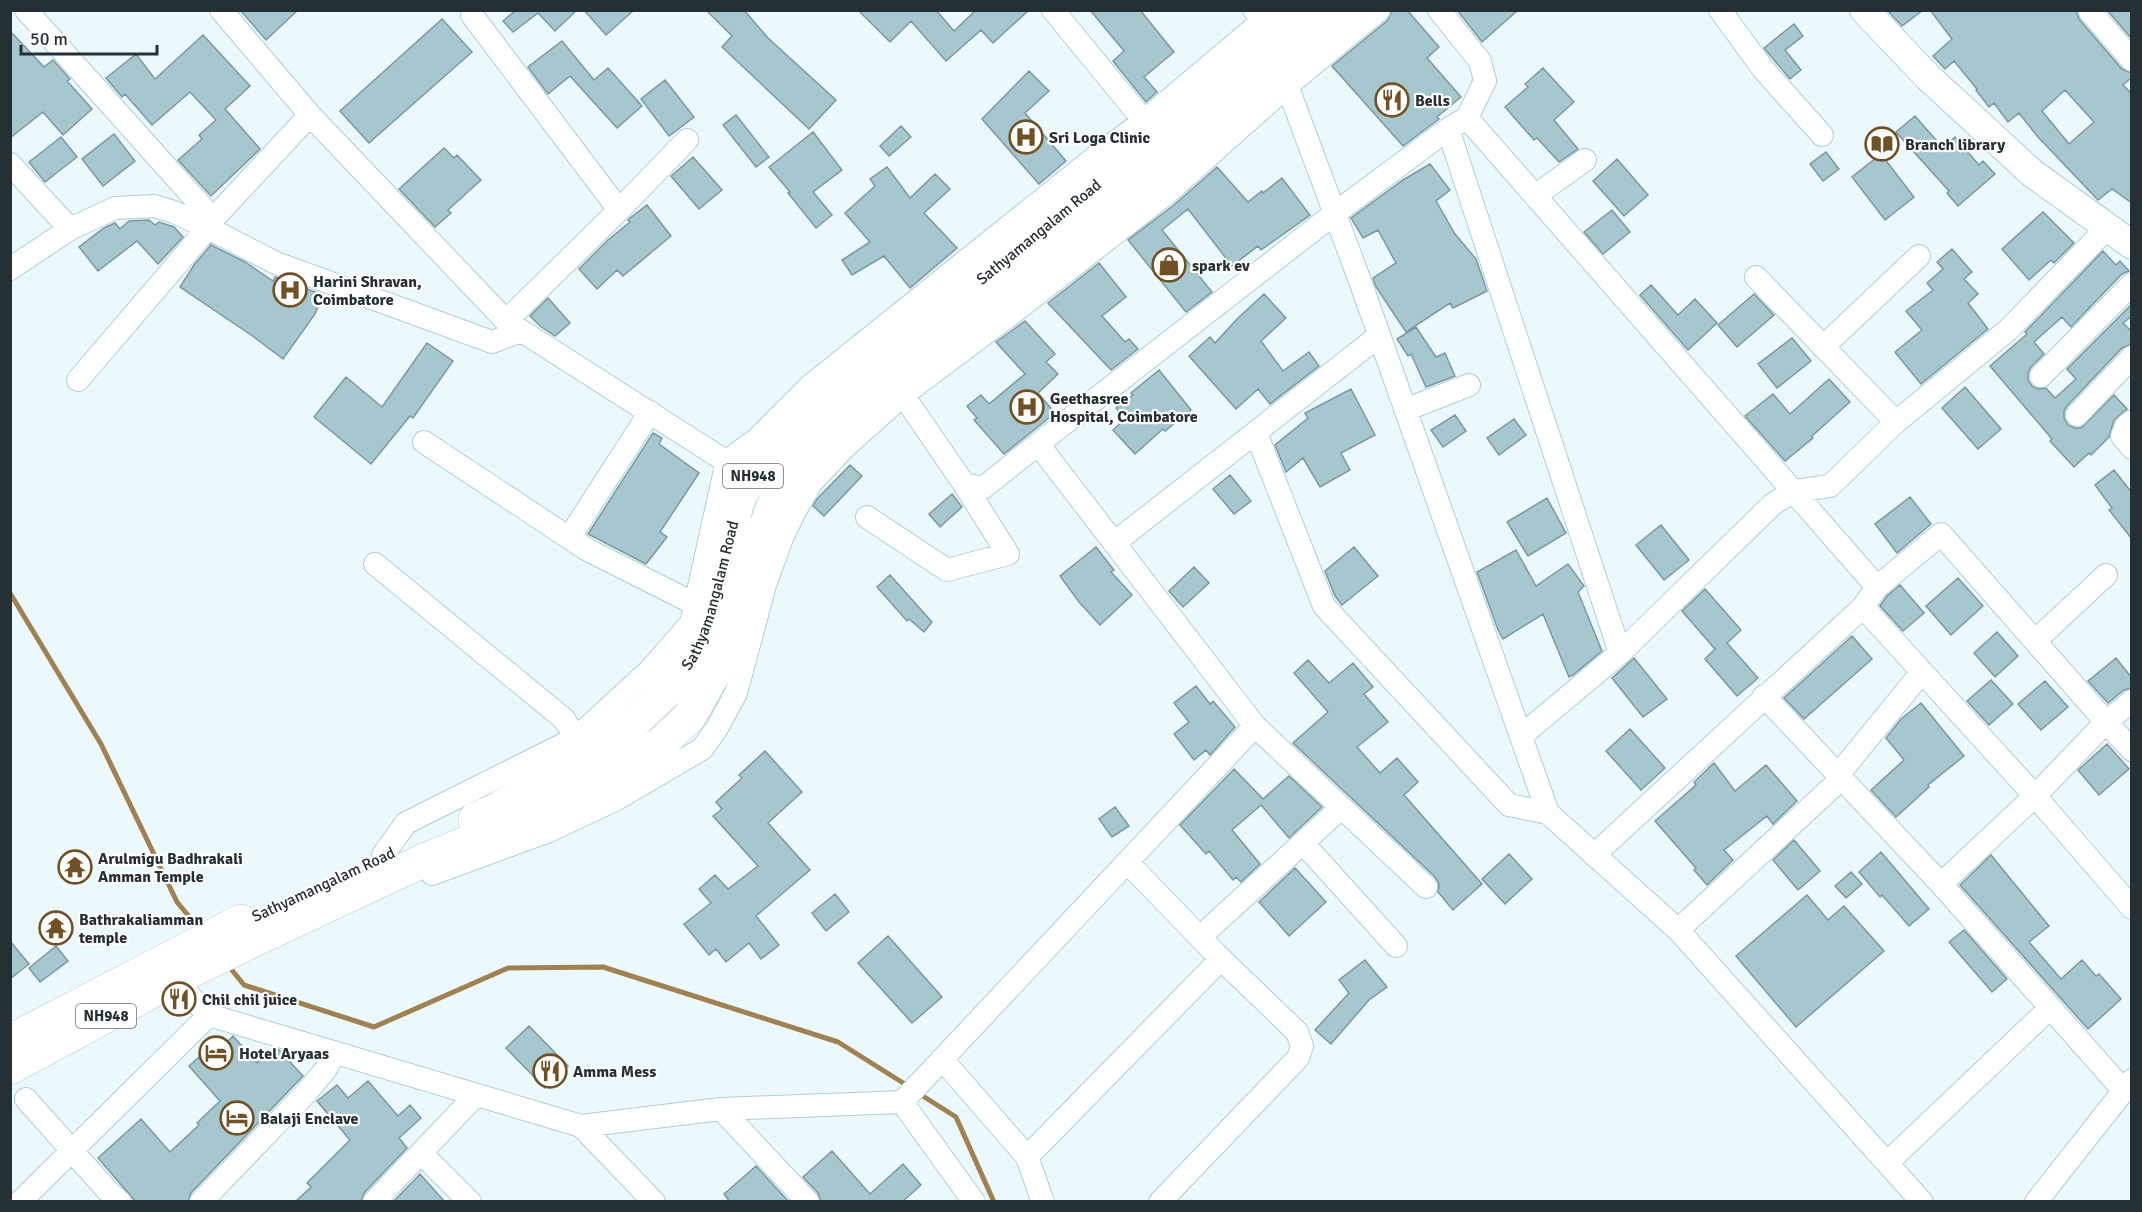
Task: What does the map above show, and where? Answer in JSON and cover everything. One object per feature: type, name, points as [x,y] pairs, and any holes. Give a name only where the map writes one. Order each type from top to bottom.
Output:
[{"type":"highway","name":"Sathyamangalam Road","points":[[10,1041],[179,965],[494,811],[586,757],[636,720],[670,687],[694,654],[708,618],[739,497],[752,478],[793,433],[1308,10]]},
{"type":"highway","name":"NH948","points":[[1271,40],[1345,10]]},
{"type":"highway","name":"NH948","points":[[10,1068],[179,965]]},
{"type":"main road","points":[[1864,10],[1928,77],[2032,173],[2132,245]]},
{"type":"street","points":[[26,10],[210,223]]},
{"type":"street","points":[[221,10],[310,115],[514,326],[752,478]]},
{"type":"street","points":[[1053,10],[1144,121]]},
{"type":"street","points":[[1271,40],[1166,194],[903,394],[845,447],[811,483],[782,538],[765,585],[736,693],[717,728],[702,749],[617,799],[549,831],[426,876],[386,865],[406,823],[576,738],[651,669],[691,623],[695,604],[752,478],[756,440],[811,385],[1144,121],[1271,40],[1379,10]]},
{"type":"street","points":[[964,484],[983,488],[1334,214],[1457,124],[1485,81],[1480,61],[1438,10]]},
{"type":"street","points":[[1720,10],[1763,69],[1822,135]]},
{"type":"street","points":[[2089,10],[2132,60]]},
{"type":"street","points":[[472,12],[619,210]]},
{"type":"street","points":[[1271,40],[1406,410],[1548,813],[1678,930],[1922,1202]]},
{"type":"street","points":[[78,380],[210,223],[310,115]]},
{"type":"street","points":[[1457,124],[1535,196],[1877,586]]},
{"type":"street","points":[[1457,124],[1620,653]]},
{"type":"street","points":[[10,269],[70,229],[115,208],[153,206],[210,223],[276,263],[492,342],[514,326],[619,210],[687,140]]},
{"type":"street","points":[[1535,196],[1585,160]]},
{"type":"street","points":[[10,164],[70,229]]},
{"type":"street","points":[[1521,736],[1620,653],[1773,504],[1794,491],[1830,486],[1896,422],[2008,330],[2107,228]]},
{"type":"street","points":[[1823,346],[1919,256]]},
{"type":"street","points":[[1756,277],[1896,422]]},
{"type":"street","points":[[2041,376],[2132,284]]},
{"type":"street","points":[[1114,543],[1379,336]]},
{"type":"street","points":[[2077,415],[2132,357]]},
{"type":"street","points":[[1406,410],[1469,385]]},
{"type":"street","points":[[867,517],[947,570],[1008,555],[964,484],[903,394]]},
{"type":"street","points":[[569,538],[650,412]]},
{"type":"street","points":[[2132,421],[2126,426],[2122,436],[2132,448]]},
{"type":"street","points":[[1256,433],[1324,606],[1509,805],[1548,813]]},
{"type":"street","points":[[424,442],[586,549],[695,604]]},
{"type":"street","points":[[1038,444],[1255,726],[1426,887]]},
{"type":"street","points":[[1594,855],[1863,607],[1877,586],[1941,534],[2132,750]]},
{"type":"street","points":[[375,564],[564,719],[576,738]]},
{"type":"street","points":[[2035,641],[2106,575]]},
{"type":"street","points":[[1863,607],[2035,796],[2132,908]]},
{"type":"street","points":[[1678,930],[1840,776],[1922,672]]},
{"type":"street","points":[[1764,696],[1941,884],[2050,1008],[2128,1086],[2036,1202]]},
{"type":"street","points":[[1941,884],[2035,796],[2106,722],[2132,700]]},
{"type":"street","points":[[179,965],[209,1015],[581,1126],[721,1109],[902,1102],[1255,726]]},
{"type":"street","points":[[1200,937],[1341,807]]},
{"type":"street","points":[[1303,843],[1396,946]]},
{"type":"street","points":[[1127,862],[1221,959],[1297,1032],[1302,1046],[1298,1058],[1160,1202]]},
{"type":"street","points":[[1027,1156],[1221,959]]},
{"type":"street","points":[[1887,1163],[2050,1008]]},
{"type":"street","points":[[20,1202],[209,1015]]},
{"type":"street","points":[[201,1202],[306,1093],[326,1069],[334,1052]]},
{"type":"street","points":[[941,1060],[1027,1156],[1043,1202]]},
{"type":"street","points":[[374,1202],[476,1095]]},
{"type":"street","points":[[26,1099],[120,1202]]},
{"type":"street","points":[[902,1102],[974,1202]]},
{"type":"street","points":[[721,1109],[808,1202]]},
{"type":"street","points":[[581,1126],[654,1202]]},
{"type":"street","points":[[421,1153],[470,1202]]},
{"type":"building","points":[[240,10],[298,10],[266,40]]},
{"type":"building","points":[[516,10],[577,10],[555,31],[538,13],[513,32],[503,21]]},
{"type":"building","points":[[584,10],[634,10],[606,35]]},
{"type":"building","points":[[706,10],[744,10],[768,38],[836,100],[809,129],[722,47],[732,36]]},
{"type":"building","points":[[858,10],[936,10],[954,31],[976,10],[1029,10],[993,43],[981,30],[946,61],[911,21],[890,42]]},
{"type":"building","points":[[1090,10],[1140,10],[1174,52],[1144,77],[1157,92],[1146,102],[1113,61],[1124,51]]},
{"type":"building","name":"Bells","points":[[1392,10],[1407,10],[1439,47],[1427,58],[1461,97],[1437,117],[1439,119],[1403,146],[1332,66],[1388,20]]},
{"type":"building","points":[[1457,10],[1518,10],[1482,42]]},
{"type":"building","points":[[1887,10],[1923,10],[1902,26]]},
{"type":"building","points":[[1930,10],[2076,10],[2079,19],[2122,69],[2132,73],[2132,77],[2123,85],[2132,94],[2132,203],[2112,189],[2098,200],[2038,137],[2019,113],[2008,122],[1994,103],[1989,107],[1954,61],[1945,69],[1933,56],[1952,39]],"holes":[[[2065,90],[2094,122],[2069,144],[2042,111]]]},
{"type":"building","points":[[2107,10],[2132,10],[2132,38],[2131,38]]},
{"type":"building","points":[[442,19],[472,52],[369,143],[340,111]]},
{"type":"building","points":[[1794,24],[1803,36],[1785,50],[1801,70],[1790,79],[1764,48]]},
{"type":"building","points":[[10,31],[44,67],[53,60],[70,79],[67,81],[92,109],[63,135],[43,112],[10,138]]},
{"type":"building","points":[[203,35],[250,86],[225,109],[260,149],[211,196],[178,160],[202,139],[199,135],[216,120],[190,92],[152,125],[125,94],[122,97],[106,78],[136,54],[155,79]]},
{"type":"building","points":[[562,41],[594,80],[608,68],[642,106],[617,128],[570,76],[548,94],[528,67]]},
{"type":"building","points":[[1543,68],[1574,102],[1554,120],[1578,149],[1559,162],[1537,138],[1534,140],[1505,107],[1528,87],[1525,84]]},
{"type":"building","points":[[1029,71],[1049,91],[1025,113],[1066,161],[1039,184],[982,119]]},
{"type":"building","points":[[665,80],[694,117],[669,136],[641,99]]},
{"type":"building","points":[[736,115],[769,157],[756,167],[723,125]]},
{"type":"building","points":[[1915,116],[1943,148],[1955,137],[1979,165],[1983,161],[1995,174],[1958,206],[1947,193],[1949,191],[1896,132]]},
{"type":"building","points":[[901,126],[911,137],[889,156],[880,146]]},
{"type":"building","points":[[813,132],[842,170],[813,192],[832,215],[816,228],[769,167]]},
{"type":"building","points":[[114,134],[135,161],[103,186],[82,159]]},
{"type":"building","points":[[61,137],[77,157],[45,182],[29,162]]},
{"type":"building","points":[[444,148],[454,158],[457,155],[481,180],[448,210],[451,213],[435,227],[399,189]]},
{"type":"building","points":[[1826,152],[1839,169],[1823,181],[1810,164]]},
{"type":"building","points":[[1881,154],[1914,197],[1885,220],[1852,177]]},
{"type":"building","points":[[693,157],[722,190],[699,209],[671,176]]},
{"type":"building","points":[[1617,159],[1648,195],[1624,216],[1593,181]]},
{"type":"building","points":[[1430,164],[1450,190],[1436,201],[1455,234],[1476,259],[1487,291],[1453,308],[1450,303],[1406,332],[1376,287],[1373,278],[1396,263],[1378,230],[1363,238],[1351,218],[1403,180]]},
{"type":"building","points":[[887,167],[910,198],[935,174],[950,189],[924,213],[957,248],[910,288],[884,256],[852,275],[842,260],[870,242],[845,213],[875,186],[870,179]]},
{"type":"building","points":[[1217,167],[1248,202],[1282,178],[1310,215],[1261,250],[1258,246],[1232,266],[1188,209],[1162,230],[1212,292],[1186,312],[1128,240],[1174,205]]},
{"type":"building","points":[[647,205],[671,236],[623,276],[617,270],[597,289],[579,269],[630,222],[628,220],[630,218]]},
{"type":"building","points":[[1612,210],[1630,232],[1603,254],[1584,232]]},
{"type":"building","points":[[2043,212],[2074,243],[2054,263],[2051,260],[2029,280],[2002,249]]},
{"type":"building","points":[[149,220],[155,225],[159,222],[174,227],[183,237],[158,264],[137,241],[98,271],[79,247],[104,228],[115,223],[120,229],[129,221]]},
{"type":"building","points":[[211,245],[245,262],[273,281],[275,277],[323,295],[315,314],[283,359],[180,287],[194,265]]},
{"type":"building","points":[[1952,249],[1972,272],[1964,279],[1978,294],[1968,303],[1988,329],[1921,384],[1895,352],[1922,330],[1906,311],[1933,290],[1927,283],[1943,269],[1937,262]]},
{"type":"building","points":[[2103,251],[2116,265],[2120,261],[2129,271],[2122,274],[2071,327],[2062,317],[2034,342],[2044,354],[2028,373],[2028,380],[2032,386],[2038,389],[2046,388],[2055,398],[2076,379],[2067,369],[2132,304],[2132,316],[2123,323],[2132,332],[2132,344],[2122,348],[2067,406],[2064,418],[2068,425],[2081,428],[2114,395],[2127,409],[2114,420],[2109,437],[2091,455],[2089,453],[2074,467],[2050,441],[2052,439],[1990,366],[2027,334],[2025,332]]},
{"type":"building","points":[[1099,263],[1126,297],[1102,316],[1125,342],[1129,339],[1138,349],[1111,370],[1048,303]]},
{"type":"building","points":[[1651,285],[1678,315],[1695,299],[1717,323],[1688,350],[1640,295]]},
{"type":"building","points":[[1264,294],[1286,318],[1261,341],[1283,371],[1309,352],[1319,366],[1270,404],[1258,389],[1236,409],[1189,356],[1210,337],[1215,343]]},
{"type":"building","points":[[1754,294],[1774,315],[1737,347],[1718,325]]},
{"type":"building","points":[[548,298],[570,323],[555,336],[530,316]]},
{"type":"building","points":[[1025,321],[1055,354],[1046,362],[1058,374],[1038,393],[1055,413],[1004,454],[974,420],[977,418],[967,406],[981,395],[989,404],[1025,374],[996,342]]},
{"type":"building","points":[[1416,327],[1436,357],[1445,353],[1455,376],[1426,387],[1411,354],[1408,356],[1397,339]]},
{"type":"building","points":[[1792,338],[1811,361],[1777,388],[1758,364]]},
{"type":"building","points":[[427,343],[453,361],[413,418],[410,416],[371,464],[314,417],[346,377],[382,407]]},
{"type":"building","points":[[1159,370],[1191,410],[1165,431],[1163,429],[1135,454],[1113,430],[1125,419],[1116,408]]},
{"type":"building","points":[[1829,379],[1850,402],[1785,461],[1745,416],[1773,394],[1790,414]]},
{"type":"building","points":[[1965,387],[2001,429],[1978,449],[1942,408]]},
{"type":"building","points":[[1351,389],[1375,435],[1341,453],[1350,470],[1320,487],[1303,458],[1286,472],[1275,445],[1308,418],[1305,413]]},
{"type":"building","points":[[1455,415],[1466,431],[1443,447],[1431,430]]},
{"type":"building","points":[[1514,419],[1526,435],[1499,455],[1487,438]]},
{"type":"building","points":[[653,433],[662,438],[659,444],[699,473],[660,532],[667,537],[646,564],[588,534]]},
{"type":"building","points":[[850,465],[862,476],[824,516],[813,506]]},
{"type":"building","points":[[2114,470],[2132,493],[2132,539],[2109,510],[2112,508],[2095,485]]},
{"type":"building","points":[[1230,475],[1251,501],[1234,514],[1213,489]]},
{"type":"building","points":[[952,494],[962,507],[940,527],[929,514]]},
{"type":"building","points":[[1910,497],[1931,524],[1897,553],[1875,524]]},
{"type":"building","points":[[1547,498],[1566,533],[1528,556],[1507,522]]},
{"type":"building","points":[[1661,525],[1689,560],[1664,580],[1636,545]]},
{"type":"building","points":[[1096,547],[1114,570],[1111,572],[1132,595],[1100,625],[1060,576]]},
{"type":"building","points":[[1354,547],[1378,576],[1342,605],[1335,596],[1325,571]]},
{"type":"building","points":[[1516,550],[1536,586],[1568,564],[1584,586],[1578,592],[1602,651],[1569,677],[1543,614],[1503,639],[1498,630],[1477,572]]},
{"type":"building","points":[[1194,567],[1209,583],[1183,607],[1169,591]]},
{"type":"building","points":[[890,575],[932,622],[924,632],[909,619],[907,621],[877,587]]},
{"type":"building","points":[[1958,578],[1983,606],[1951,635],[1926,606]]},
{"type":"building","points":[[1900,585],[1924,613],[1903,631],[1880,606],[1887,596]]},
{"type":"building","points":[[1705,589],[1741,630],[1727,643],[1758,678],[1737,696],[1705,659],[1715,649],[1682,611]]},
{"type":"building","points":[[1997,632],[2018,656],[1995,677],[1974,653]]},
{"type":"building","points":[[1852,636],[1872,659],[1804,719],[1784,698]]},
{"type":"building","points":[[1634,658],[1667,699],[1643,717],[1612,678]]},
{"type":"building","points":[[2116,658],[2132,678],[2132,688],[2124,690],[2108,703],[2088,681]]},
{"type":"building","points":[[1308,660],[1329,683],[1353,663],[1373,687],[1364,694],[1388,722],[1357,747],[1380,773],[1397,758],[1418,782],[1404,795],[1482,884],[1453,910],[1438,892],[1439,884],[1435,877],[1293,743],[1328,712],[1294,673]]},
{"type":"building","points":[[1991,680],[2013,704],[1989,725],[1967,701]]},
{"type":"building","points":[[2045,681],[2068,707],[2041,730],[2018,704]]},
{"type":"building","points":[[1196,686],[1210,704],[1213,701],[1235,727],[1210,755],[1206,750],[1194,760],[1174,734],[1189,722],[1174,703]]},
{"type":"building","points":[[1921,703],[1964,756],[1928,785],[1929,787],[1896,817],[1871,790],[1904,760],[1886,738],[1901,719]]},
{"type":"building","points":[[1630,729],[1665,768],[1641,790],[1606,751]]},
{"type":"building","points":[[2107,744],[2129,769],[2099,795],[2078,770]]},
{"type":"building","points":[[765,751],[802,792],[768,823],[810,870],[756,916],[779,945],[761,959],[749,943],[726,962],[716,949],[709,955],[684,924],[711,903],[699,889],[715,875],[728,889],[758,866],[713,816],[722,809],[716,802],[742,778],[739,775]]},
{"type":"building","points":[[1714,763],[1735,791],[1766,765],[1797,801],[1773,824],[1767,816],[1724,850],[1733,860],[1707,885],[1694,870],[1696,868],[1655,821],[1696,785],[1694,782]]},
{"type":"building","points":[[1234,769],[1263,799],[1289,776],[1322,807],[1289,838],[1261,805],[1232,830],[1260,864],[1241,882],[1236,877],[1233,880],[1209,851],[1206,854],[1180,825]]},
{"type":"building","points":[[1115,807],[1129,826],[1112,837],[1099,819]]},
{"type":"building","points":[[1794,840],[1820,871],[1798,890],[1773,860]]},
{"type":"building","points":[[1881,852],[1929,909],[1909,926],[1859,872]]},
{"type":"building","points":[[1509,854],[1532,879],[1505,904],[1482,879]]},
{"type":"building","points":[[1991,855],[2049,926],[2029,942],[2061,979],[2082,960],[2096,976],[2099,974],[2121,999],[2088,1029],[1960,885]]},
{"type":"building","points":[[1295,868],[1326,902],[1289,936],[1259,902]]},
{"type":"building","points":[[1851,872],[1862,884],[1846,898],[1835,886]]},
{"type":"building","points":[[835,894],[849,912],[826,931],[812,913]]},
{"type":"building","points":[[1807,895],[1828,920],[1844,906],[1884,951],[1796,1027],[1736,956]]},
{"type":"building","points":[[1964,930],[2007,979],[1992,992],[1949,942]]},
{"type":"building","points":[[888,936],[942,997],[912,1023],[858,963]]},
{"type":"building","points":[[10,941],[29,964],[10,979]]},
{"type":"building","points":[[56,946],[68,961],[40,982],[29,968]]},
{"type":"building","points":[[1365,960],[1387,987],[1369,1000],[1331,1044],[1315,1030],[1349,993],[1339,980]]},
{"type":"building","points":[[529,1026],[568,1066],[545,1088],[506,1048]]},
{"type":"building","points":[[233,1036],[257,1063],[273,1048],[279,1050],[303,1076],[191,1193],[188,1202],[136,1202],[98,1158],[141,1119],[170,1152],[199,1125],[197,1123],[220,1101],[189,1066],[218,1040],[223,1046]]},
{"type":"building","points":[[368,1081],[398,1116],[410,1105],[421,1118],[399,1138],[407,1148],[364,1193],[361,1202],[295,1202],[311,1187],[307,1183],[350,1140],[317,1101],[337,1085],[348,1098]]},
{"type":"building","points":[[832,1151],[870,1194],[903,1164],[921,1185],[902,1202],[821,1202],[818,1193],[803,1177]]},
{"type":"building","points":[[756,1166],[789,1202],[730,1202],[724,1194]]},
{"type":"building","points":[[420,1174],[445,1202],[393,1202]]},
{"type":"waterway","points":[[10,593],[101,744],[177,902],[201,931]]},
{"type":"waterway","points":[[227,964],[244,985],[374,1027],[508,968],[603,967],[838,1042],[908,1086]]},
{"type":"waterway","points":[[918,1093],[956,1117],[994,1202]]},
{"type":"place","name":"Bells","points":[[1392,100]]},
{"type":"place","name":"Sri Loga Clinic","points":[[1026,137]]},
{"type":"place","name":"Branch library","points":[[1882,144]]},
{"type":"place","name":"spark ev","points":[[1169,265]]},
{"type":"place","name":"Harini Shravan, Coimbatore","points":[[290,290]]},
{"type":"place","name":"Geethasree Hospital, Coimbatore","points":[[1027,407]]},
{"type":"place","name":"Arulmigu Badhrakali Amman Temple","points":[[75,867]]},
{"type":"place","name":"Bathrakaliamman temple","points":[[56,928]]},
{"type":"place","name":"Chil chil juice","points":[[179,999]]},
{"type":"place","name":"Hotel Aryaas","points":[[216,1053]]},
{"type":"place","name":"Amma Mess","points":[[550,1071]]},
{"type":"place","name":"Balaji Enclave","points":[[237,1118]]}]
